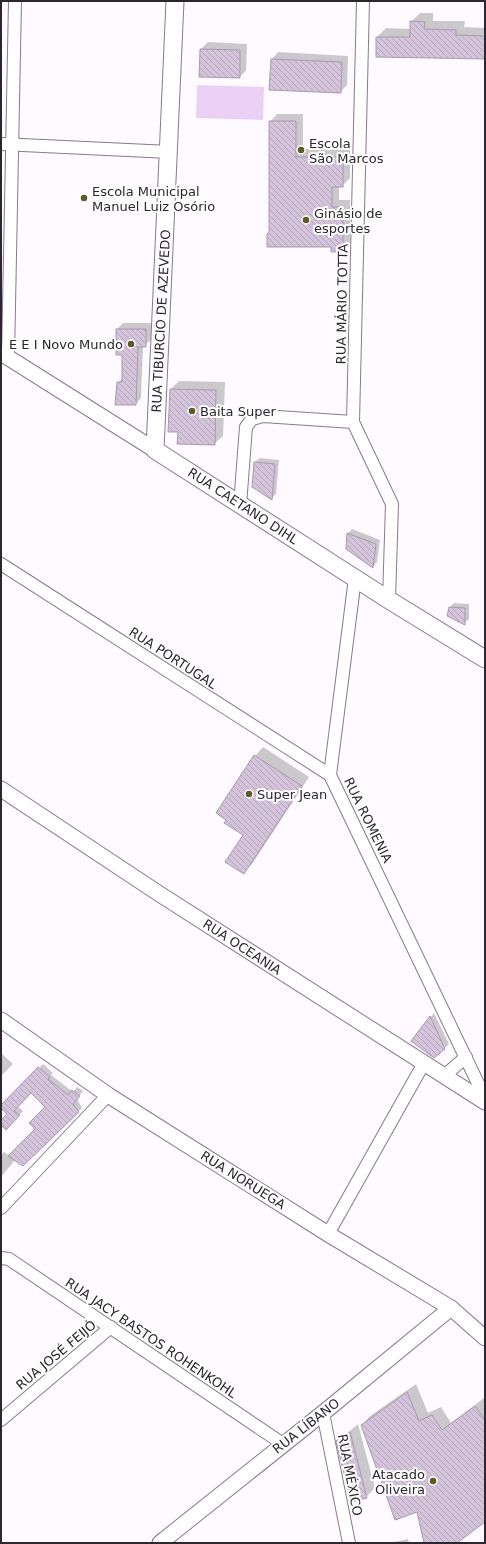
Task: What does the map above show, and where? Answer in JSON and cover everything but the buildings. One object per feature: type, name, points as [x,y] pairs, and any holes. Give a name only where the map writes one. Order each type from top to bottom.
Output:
[{"type":"main road","name":"RUA TIBURCIO DE AZEVEDO","points":[[155,450],[170,152],[175,1]]},
{"type":"main road","name":"RUA CAETANO DIHL","points":[[155,450],[389,600],[485,659]]},
{"type":"street","points":[[4,355],[7,144],[15,1]]},
{"type":"street","name":"RUA MÁRIO TOTTA","points":[[362,1],[354,422],[392,504],[389,600]]},
{"type":"street","points":[[7,144],[170,152]]},
{"type":"street","name":"RUA CAETANO DIHL","points":[[4,355],[155,450]]},
{"type":"street","points":[[240,505],[246,427],[252,419],[263,416],[354,422]]},
{"type":"street","name":"RUA PORTUGAL","points":[[1,564],[330,775]]},
{"type":"street","name":"RUA ROMENIA","points":[[355,578],[330,775],[485,1098]]},
{"type":"street","name":"RUA OCEANIA","points":[[1,789],[164,897],[485,1102]]},
{"type":"street","name":"RUA NORUEGA","points":[[1,1020],[108,1095],[328,1234],[451,1308],[485,1338]]},
{"type":"street","points":[[444,1076],[466,1057]]},
{"type":"street","points":[[328,1234],[424,1063]]},
{"type":"street","points":[[1,1208],[108,1095]]},
{"type":"street","name":"RUA JACY BASTOS ROHENKOHL","points":[[1,1258],[9,1259],[283,1444]]},
{"type":"street","name":"RUA LÍBANO","points":[[160,1543],[323,1413],[451,1308]]},
{"type":"street","name":"RUA JOSÉ FEIJÓ","points":[[1,1420],[111,1327]]},
{"type":"street","name":"RUA MÉXICO","points":[[323,1413],[349,1543]]},
{"type":"shaded area","points":[[197,85],[264,87],[263,120],[196,118]]},
{"type":"place","name":"Escola São Marcos","points":[[301,150]]},
{"type":"place","name":"Escola Municipal Manuel Luiz Osório","points":[[84,198]]},
{"type":"place","name":"Ginásio de esportes","points":[[306,220]]},
{"type":"place","name":"E E I Novo Mundo","points":[[131,344]]},
{"type":"place","name":"Baita Super","points":[[192,411]]},
{"type":"place","name":"Super Jean","points":[[249,794]]},
{"type":"place","name":"Atacado Oliveira","points":[[433,1481]]}]
